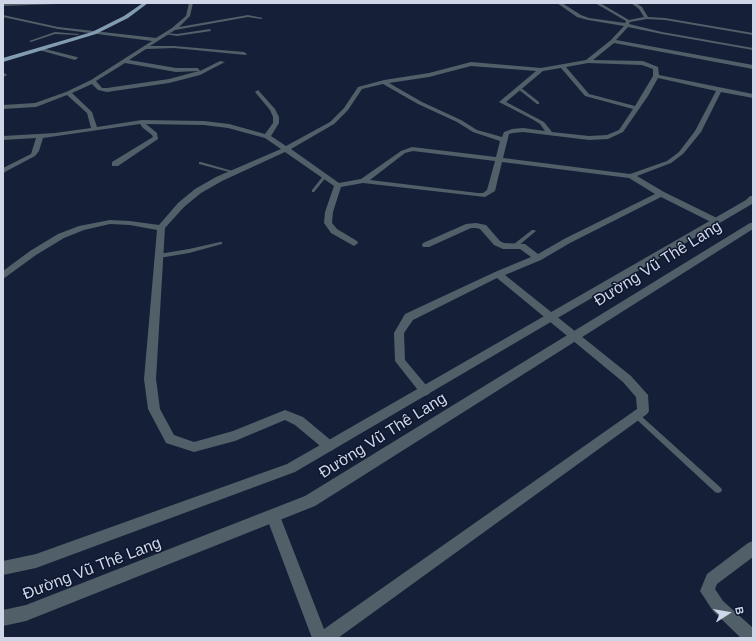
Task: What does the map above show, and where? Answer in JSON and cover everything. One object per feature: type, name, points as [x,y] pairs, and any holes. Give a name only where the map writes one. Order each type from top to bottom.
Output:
[{"type":"main road","points":[[3,60],[94,33],[126,17],[146,3]]},
{"type":"main road","points":[[3,56],[78,34],[100,25],[120,14]]},
{"type":"street","points":[[3,5],[56,3]]},
{"type":"street","points":[[3,107],[36,105],[68,93],[93,81],[174,29],[188,16],[191,3]]},
{"type":"street","points":[[559,3],[583,18],[628,23],[656,32],[753,49]]},
{"type":"street","points":[[596,3],[628,23]]},
{"type":"street","points":[[634,3],[641,8],[647,18]]},
{"type":"street","points":[[3,16],[50,27],[158,40]]},
{"type":"street","points":[[174,29],[251,16],[261,18]]},
{"type":"street","points":[[588,61],[613,41],[628,23],[647,18],[665,19],[753,34]]},
{"type":"street","points":[[613,41],[753,67]]},
{"type":"street","points":[[145,48],[174,46],[244,54]]},
{"type":"street","points":[[41,49],[75,58]]},
{"type":"street","points":[[123,61],[176,70],[209,69]]},
{"type":"street","points":[[3,138],[40,136],[142,122],[204,123],[229,126],[267,137],[286,149],[338,185],[363,181],[478,196],[486,195],[491,191],[506,133],[512,130],[589,138],[608,137],[621,131],[656,76],[656,68],[648,64],[588,61],[541,70],[471,64],[429,75],[384,82],[360,88],[346,109],[332,123],[286,149],[234,172],[198,191],[181,205],[161,228],[150,378],[154,409],[170,439],[194,447],[235,436],[285,415],[299,420],[329,446]]},
{"type":"street","points":[[93,81],[100,89],[107,90],[185,78],[209,69],[222,62]]},
{"type":"street","points":[[562,66],[586,95],[636,108]]},
{"type":"street","points":[[541,70],[502,102],[542,123],[551,134]]},
{"type":"street","points":[[656,76],[753,96]]},
{"type":"street","points":[[384,82],[420,103],[459,121],[475,131],[504,140]]},
{"type":"street","points":[[631,176],[669,162],[681,153],[698,132],[719,90]]},
{"type":"street","points":[[258,92],[273,110],[276,117],[276,123],[267,137]]},
{"type":"street","points":[[68,93],[90,113],[95,129]]},
{"type":"street","points":[[116,164],[156,138],[155,134],[145,127],[142,122]]},
{"type":"street","points":[[3,171],[33,155],[36,151],[40,136]]},
{"type":"street","points":[[363,181],[403,152],[412,149],[631,176],[661,194],[716,221]]},
{"type":"street","points":[[338,185],[329,212],[328,223],[334,231],[354,243]]},
{"type":"street","points":[[425,390],[400,361],[399,333],[409,318],[498,274],[538,258],[567,241],[661,194]]},
{"type":"street","name":"Đường Vũ Thê Lang","points":[[3,568],[36,561],[291,468],[753,198]]},
{"type":"street","points":[[3,276],[33,253],[55,239],[82,228],[110,222],[123,222],[161,228]]},
{"type":"street","points":[[426,245],[469,226],[476,225],[483,227],[497,243],[503,246],[522,246],[538,258]]},
{"type":"street","name":"Đường Vũ Thê Lang","points":[[3,618],[26,613],[310,501],[753,225]]},
{"type":"street","points":[[325,638],[643,411],[642,396],[627,380],[498,274]]},
{"type":"street","points":[[273,516],[320,638]]},
{"type":"street","points":[[752,638],[718,606],[707,591],[712,579],[753,548]]},
{"type":"lane","points":[[166,34],[182,34],[210,30]]},
{"type":"lane","points":[[30,41],[56,33],[78,34]]},
{"type":"lane","points":[[519,88],[538,103]]},
{"type":"lane","points":[[200,163],[234,172]]},
{"type":"lane","points":[[313,191],[325,176]]},
{"type":"lane","points":[[516,245],[534,231]]},
{"type":"lane","points":[[159,256],[189,251],[220,243]]},
{"type":"lane","points":[[637,416],[718,490]]}]
